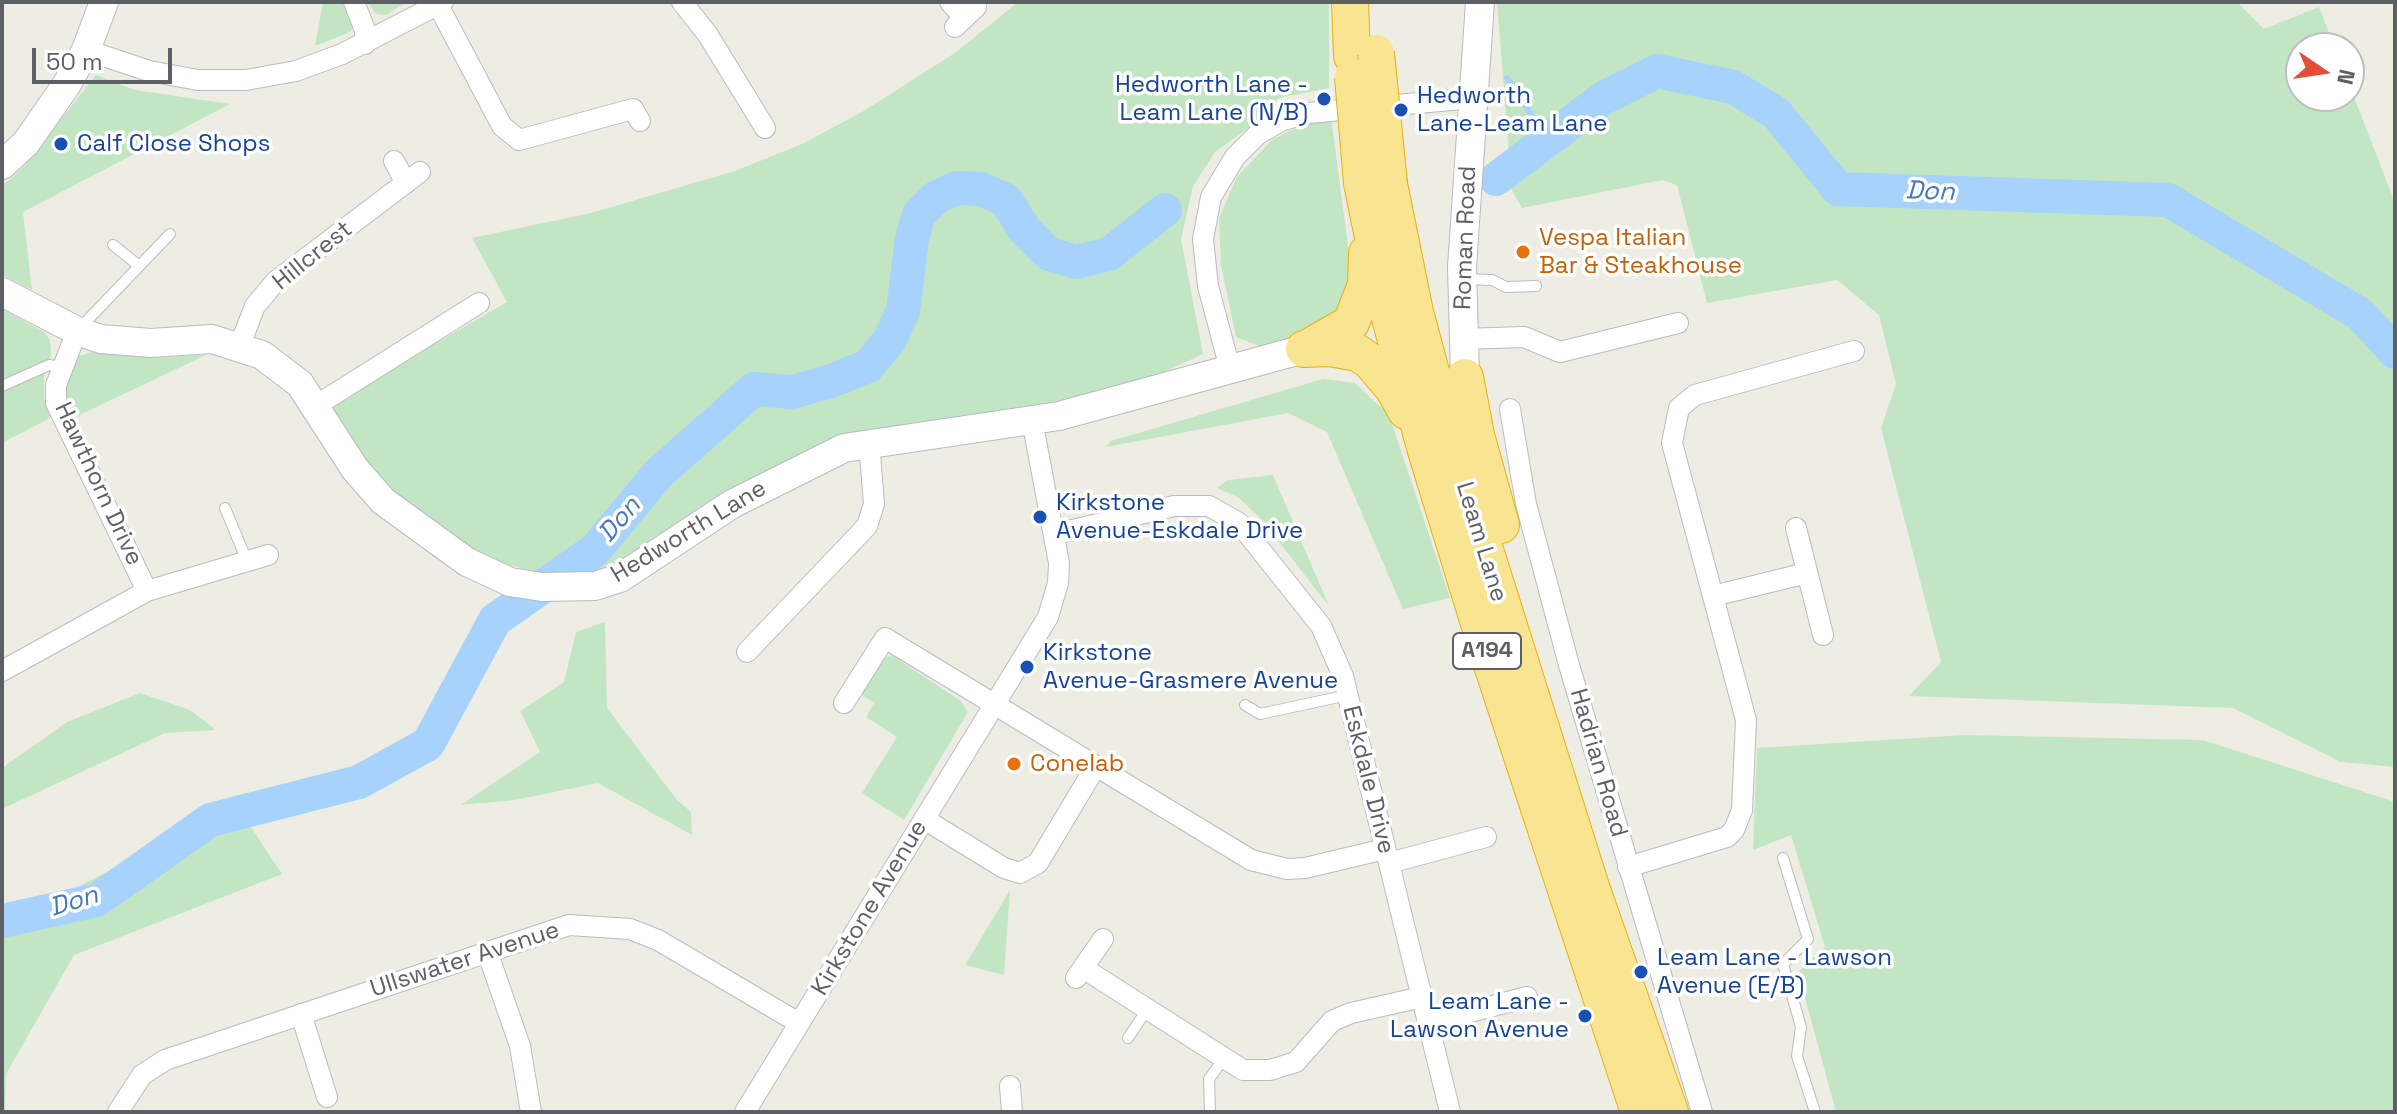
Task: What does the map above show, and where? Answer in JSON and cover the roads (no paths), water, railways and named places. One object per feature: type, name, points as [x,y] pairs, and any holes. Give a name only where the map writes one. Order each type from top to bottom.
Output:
[{"type":"highway","name":"Leam Lane","points":[[1350,2],[1364,54],[1373,193],[1388,311],[1426,451],[1490,659],[1639,1112]]},
{"type":"highway","name":"Leam Lane","points":[[1364,54],[1374,2]]},
{"type":"highway","name":"Leam Lane","points":[[1373,193],[1415,312],[1442,413],[1591,887],[1670,1112]]},
{"type":"highway","name":"A194","points":[[1304,349],[1342,331],[1358,310],[1366,285],[1373,193]]},
{"type":"highway","name":"A194","points":[[1304,349],[1344,349],[1371,362],[1393,388],[1426,451]]},
{"type":"highway","points":[[1465,377],[1476,435],[1541,675],[1591,887]]},
{"type":"street","points":[[2,165],[26,143],[86,50],[104,2]]},
{"type":"street","points":[[354,2],[365,30],[365,44]]},
{"type":"street","points":[[682,2],[708,35],[765,128]]},
{"type":"street","points":[[950,2],[965,17]]},
{"type":"street","name":"Roman Road","points":[[1465,377],[1462,279],[1480,2]]},
{"type":"street","points":[[86,50],[149,71],[178,77],[246,80],[296,71],[365,44],[441,3],[502,126],[519,140],[633,109],[640,121]]},
{"type":"street","points":[[1230,369],[1208,286],[1203,239],[1211,197],[1235,157],[1258,134],[1283,120],[1308,113],[1473,98]]},
{"type":"street","name":"Hillcrest","points":[[240,345],[255,306],[276,281],[413,177],[394,161]]},
{"type":"street","name":"Hedworth Lane","points":[[2,292],[77,331],[126,343],[212,339],[240,345],[284,369],[317,405],[355,469],[383,501],[467,562],[510,582],[575,588],[620,578],[651,561],[732,504],[821,456],[869,442],[1032,420],[1304,349]]},
{"type":"street","points":[[317,405],[479,303]]},
{"type":"street","points":[[1463,339],[1524,337],[1560,352],[1678,323]]},
{"type":"street","name":"Hawthorn Drive","points":[[77,331],[62,367],[56,403],[147,591]]},
{"type":"street","points":[[1628,867],[1716,842],[1727,837],[1739,821],[1746,720],[1672,443],[1679,408],[1695,395],[1854,351]]},
{"type":"street","name":"Hadrian Road","points":[[1510,409],[1526,504],[1628,867],[1702,1112]]},
{"type":"street","name":"Kirkstone Avenue","points":[[745,1112],[995,703],[1053,602],[1059,563],[1056,534],[1032,420]]},
{"type":"street","points":[[747,652],[867,526],[874,504],[869,442]]},
{"type":"street","name":"Eskdale Drive","points":[[1056,534],[1192,503],[1225,513],[1250,536],[1321,626],[1338,660],[1348,695],[1450,1112]]},
{"type":"street","points":[[1796,528],[1823,635]]},
{"type":"street","name":"Hawthorn Drive","points":[[2,671],[147,591],[268,555]]},
{"type":"street","points":[[1713,596],[1807,573]]},
{"type":"street","points":[[844,703],[885,638],[1251,860],[1268,866],[1305,868],[1486,837]]},
{"type":"street","points":[[924,819],[1012,872],[1031,870],[1096,766]]},
{"type":"street","name":"Ullswater Avenue","points":[[118,1112],[142,1075],[165,1060],[569,925],[630,929],[658,940],[799,1023]]},
{"type":"street","points":[[1103,939],[1080,973],[1243,1070],[1270,1070],[1296,1062],[1332,1021],[1422,997]]},
{"type":"street","points":[[487,951],[520,1046],[531,1112]]},
{"type":"street","points":[[1428,1023],[1527,997]]},
{"type":"street","points":[[301,1014],[327,1097]]},
{"type":"street","points":[[1010,1086],[1012,1112]]},
{"type":"lane","points":[[77,331],[170,234]]},
{"type":"lane","points":[[113,245],[138,265]]},
{"type":"lane","points":[[1462,279],[1492,280],[1506,287],[1536,286]]},
{"type":"lane","points":[[2,386],[49,365],[62,367]]},
{"type":"lane","points":[[225,508],[247,561]]},
{"type":"lane","points":[[1245,705],[1260,714],[1348,695]]},
{"type":"lane","points":[[1783,858],[1808,939],[1783,964],[1801,1027],[1797,1056],[1815,1112]]},
{"type":"lane","points":[[1128,1038],[1146,1011]]},
{"type":"lane","points":[[1210,1112],[1209,1079],[1223,1060]]},
{"type":"waterway","name":"Don","points":[[1496,179],[1605,97],[1657,71],[1733,87],[1776,113],[1838,189],[2168,200],[2360,314],[2395,352]]},
{"type":"waterway","points":[[1507,78],[1548,140]]},
{"type":"waterway","name":"Don","points":[[2,921],[97,900],[210,820],[359,782],[428,744],[495,620],[595,550],[658,474],[754,389],[792,392],[868,366],[889,341],[903,311],[912,238],[919,214],[935,198],[956,188],[981,189],[1006,200],[1024,229],[1049,254],[1076,262],[1109,254],[1165,210]]},
{"type":"place","name":"Hedworth Lane - Leam Lane (N/B)","points":[[1324,99]]},
{"type":"place","name":"Hedworth Lane-Leam Lane","points":[[1401,110]]},
{"type":"place","name":"Calf Close Shops","points":[[61,144]]},
{"type":"place","name":"Vespa Italian Bar & Steakhouse","points":[[1523,252]]},
{"type":"place","name":"Kirkstone Avenue-Eskdale Drive","points":[[1040,517]]},
{"type":"place","name":"Kirkstone Avenue-Grasmere Avenue","points":[[1027,667]]},
{"type":"place","name":"Conelab","points":[[1014,764]]},
{"type":"place","name":"Leam Lane - Lawson Avenue (E/B)","points":[[1641,972]]},
{"type":"place","name":"Leam Lane - Lawson Avenue","points":[[1585,1016]]}]
